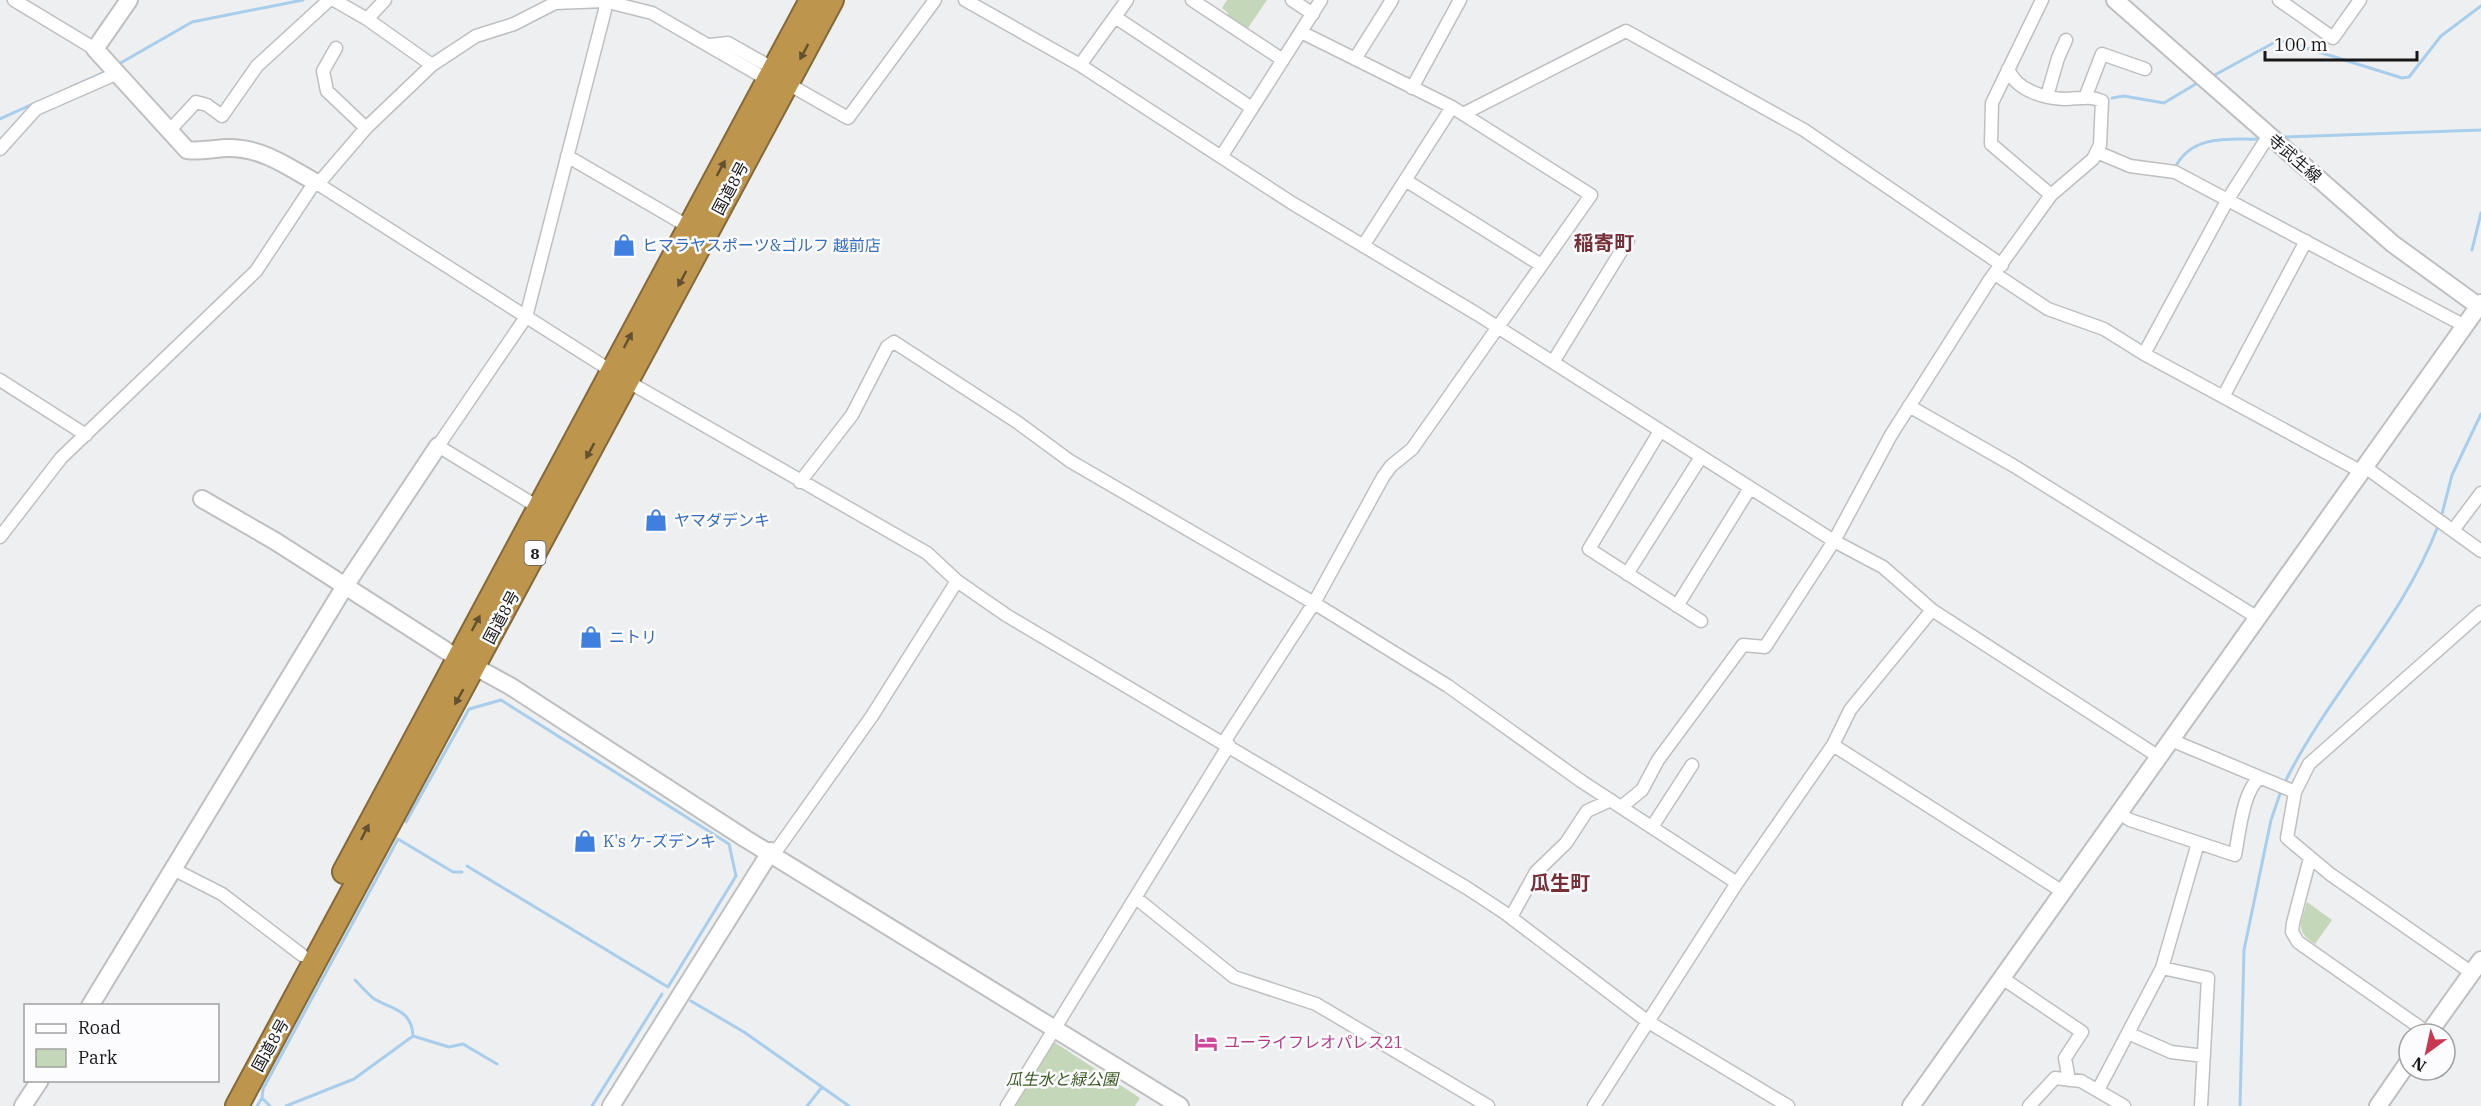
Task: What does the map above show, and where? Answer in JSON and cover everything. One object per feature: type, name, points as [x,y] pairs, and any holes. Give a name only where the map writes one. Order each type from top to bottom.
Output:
[{"type":"highway","name":"国道8号","points":[[237,1106],[364,867],[466,662],[538,507],[619,376],[689,227],[767,72],[811,0]]},
{"type":"highway","name":"国道8号","points":[[219,1106],[466,662],[619,376],[832,0]]},
{"type":"street","points":[[14,0],[95,49],[187,150],[198,152],[229,148],[263,152],[317,183],[619,376],[800,482],[910,543],[927,554],[957,581],[1006,615],[1226,744],[1511,917],[1647,1021],[1788,1106]]},
{"type":"street","points":[[95,49],[129,0]]},
{"type":"street","points":[[170,129],[196,102],[207,105],[222,116],[257,66],[329,0]]},
{"type":"street","points":[[334,0],[367,19],[432,65]]},
{"type":"street","points":[[367,19],[385,0]]},
{"type":"street","points":[[91,1004],[345,586],[526,317],[604,10],[604,0]]},
{"type":"street","points":[[0,537],[62,459],[256,271],[317,183],[366,128],[432,65],[476,36],[514,24],[554,2],[604,0],[652,13],[767,72]]},
{"type":"street","points":[[797,90],[848,118],[935,0]]},
{"type":"street","points":[[965,0],[1080,64],[1221,157],[1553,362],[1834,542],[1883,567],[1932,610],[2159,757]]},
{"type":"street","points":[[1080,64],[1127,0]]},
{"type":"street","points":[[1192,0],[1283,60]]},
{"type":"street","points":[[1292,0],[1313,14]]},
{"type":"street","points":[[1221,157],[1322,0]]},
{"type":"street","points":[[1354,59],[1392,0]]},
{"type":"street","points":[[1412,88],[1460,0]]},
{"type":"street","points":[[2042,0],[1992,103],[1991,144],[2050,195]]},
{"type":"street","name":"寺武生線","points":[[2115,0],[2393,244],[2480,306]]},
{"type":"street","points":[[2279,0],[2333,38],[2360,0]]},
{"type":"street","points":[[1115,17],[1252,108]]},
{"type":"street","points":[[1463,114],[1626,31],[1804,130],[1999,269],[2048,309],[2060,315],[2098,326],[2144,354],[2363,469],[2454,529],[2481,551]]},
{"type":"street","points":[[1007,1106],[1314,603],[1391,466],[1412,449],[1591,195],[1452,107],[1301,32]]},
{"type":"street","points":[[2047,96],[2066,40]]},
{"type":"street","points":[[336,48],[323,71],[327,91],[366,128]]},
{"type":"street","points":[[2085,98],[2102,54],[2145,69]]},
{"type":"street","points":[[1511,917],[1536,872],[1566,843],[1587,811],[1616,803],[1642,790],[1658,760],[1743,645],[1765,647],[1834,542],[1909,406],[1999,269],[2050,195],[2082,171],[2097,152],[2102,135],[2102,101],[2047,96],[2021,87],[2012,78],[2008,69]]},
{"type":"street","points":[[0,149],[36,109],[118,73]]},
{"type":"street","points":[[1363,246],[1452,107]]},
{"type":"street","points":[[2144,354],[2228,199],[2269,135]]},
{"type":"street","points":[[2097,152],[2130,166],[2171,170],[2465,326]]},
{"type":"street","points":[[567,156],[689,227]]},
{"type":"street","points":[[1405,180],[1541,265]]},
{"type":"street","points":[[1553,362],[1628,240]]},
{"type":"street","points":[[2223,396],[2306,240]]},
{"type":"street","points":[[1911,1106],[2480,306]]},
{"type":"street","points":[[800,482],[852,415],[887,347],[894,342],[1017,422],[1070,462],[1314,603],[1448,686],[1616,803],[1737,883]]},
{"type":"street","points":[[0,380],[86,435]]},
{"type":"street","points":[[1909,406],[2014,466],[2258,618]]},
{"type":"street","points":[[1660,431],[1589,549],[1701,621]]},
{"type":"street","points":[[438,446],[538,507]]},
{"type":"street","points":[[1627,574],[1701,457]]},
{"type":"street","points":[[1677,606],[1750,488]]},
{"type":"street","points":[[2454,529],[2481,493]]},
{"type":"street","points":[[202,499],[275,541],[466,662],[510,686],[648,776],[1180,1106]]},
{"type":"street","points":[[611,1106],[773,852],[872,716],[957,581]]},
{"type":"street","points":[[1594,1106],[1737,883],[1833,745],[1850,710],[1932,610]]},
{"type":"street","points":[[2437,1022],[2476,967],[2310,858],[2287,838],[2295,792],[2309,764],[2481,612]]},
{"type":"street","points":[[2171,740],[2295,792]]},
{"type":"street","points":[[1833,745],[2063,892]]},
{"type":"street","points":[[1652,827],[1692,765]]},
{"type":"street","points":[[2119,813],[2130,820],[2235,855],[2252,783],[2260,778]]},
{"type":"street","points":[[2098,1090],[2162,968],[2198,843]]},
{"type":"street","points":[[2310,858],[2293,923],[2292,932],[2298,942],[2411,1022]]},
{"type":"street","points":[[173,869],[222,894],[302,955]]},
{"type":"street","points":[[1136,898],[1234,977],[1316,1004],[1488,1106]]},
{"type":"street","points":[[2162,968],[2208,978],[2201,1106]]},
{"type":"street","points":[[2002,978],[2082,1032],[2064,1061],[2069,1080]]},
{"type":"street","points":[[2128,1034],[2171,1052],[2204,1056]]},
{"type":"street","points":[[2029,1106],[2055,1078],[2081,1081],[2124,1106]]},
{"type":"street","points":[[2378,1106],[2397,1078]]},
{"type":"street","points":[[23,1106],[39,1082]]},
{"type":"green space","points":[[1227,0],[1267,0],[1246,31],[1226,17],[1228,13],[1222,8]]},
{"type":"green space","points":[[2307,902],[2332,920],[2315,944],[2304,935],[2301,926]]},
{"type":"green space","name":"瓜生水と緑公園","points":[[1054,1042],[1140,1098],[1135,1106],[1013,1106]]},
{"type":"waterway","points":[[117,65],[192,22],[303,0]]},
{"type":"waterway","points":[[626,0],[631,0]]},
{"type":"waterway","points":[[2211,77],[2277,41],[2287,42],[2402,78],[2409,77],[2441,36],[2481,6]]},
{"type":"waterway","points":[[71,87],[107,71]]},
{"type":"waterway","points":[[2112,98],[2124,96],[2164,103],[2199,82]]},
{"type":"waterway","points":[[0,119],[35,103]]},
{"type":"waterway","points":[[2284,137],[2481,130]]},
{"type":"waterway","points":[[2177,164],[2184,154],[2203,143],[2225,139],[2261,139]]},
{"type":"waterway","points":[[2472,250],[2481,213]]},
{"type":"waterway","points":[[2442,514],[2452,475],[2481,414]]},
{"type":"waterway","points":[[2286,780],[2323,716],[2406,593],[2438,526]]},
{"type":"waterway","points":[[406,822],[469,709],[501,700],[729,844],[736,876],[668,987],[467,866]]},
{"type":"waterway","points":[[2240,1106],[2244,950],[2271,820],[2281,791]]},
{"type":"waterway","points":[[257,1106],[262,1098],[263,1089],[398,839],[453,872],[462,872]]},
{"type":"waterway","points":[[355,980],[373,998],[404,1015],[409,1020],[413,1036]]},
{"type":"waterway","points":[[592,1106],[662,994]]},
{"type":"waterway","points":[[691,1001],[744,1032],[822,1087]]},
{"type":"waterway","points":[[286,1106],[354,1079],[413,1036],[449,1047],[463,1044],[497,1064]]},
{"type":"waterway","points":[[807,1106],[822,1087],[849,1106]]},
{"type":"waterway","points":[[262,1098],[270,1106]]},
{"type":"place","name":"ヒマラヤスポーツ&ゴルフ 越前店","points":[[624,245]]},
{"type":"place","name":"ヤマダデンキ","points":[[656,520]]},
{"type":"place","name":"ニトリ","points":[[591,637]]},
{"type":"place","name":"K's ケ-ズデンキ","points":[[585,841]]},
{"type":"place","name":"ユーライフレオパレス21","points":[[1206,1042]]},
{"type":"district","name":"稲寄町","points":[[1604,242]]},
{"type":"district","name":"瓜生町","points":[[1560,882]]}]
